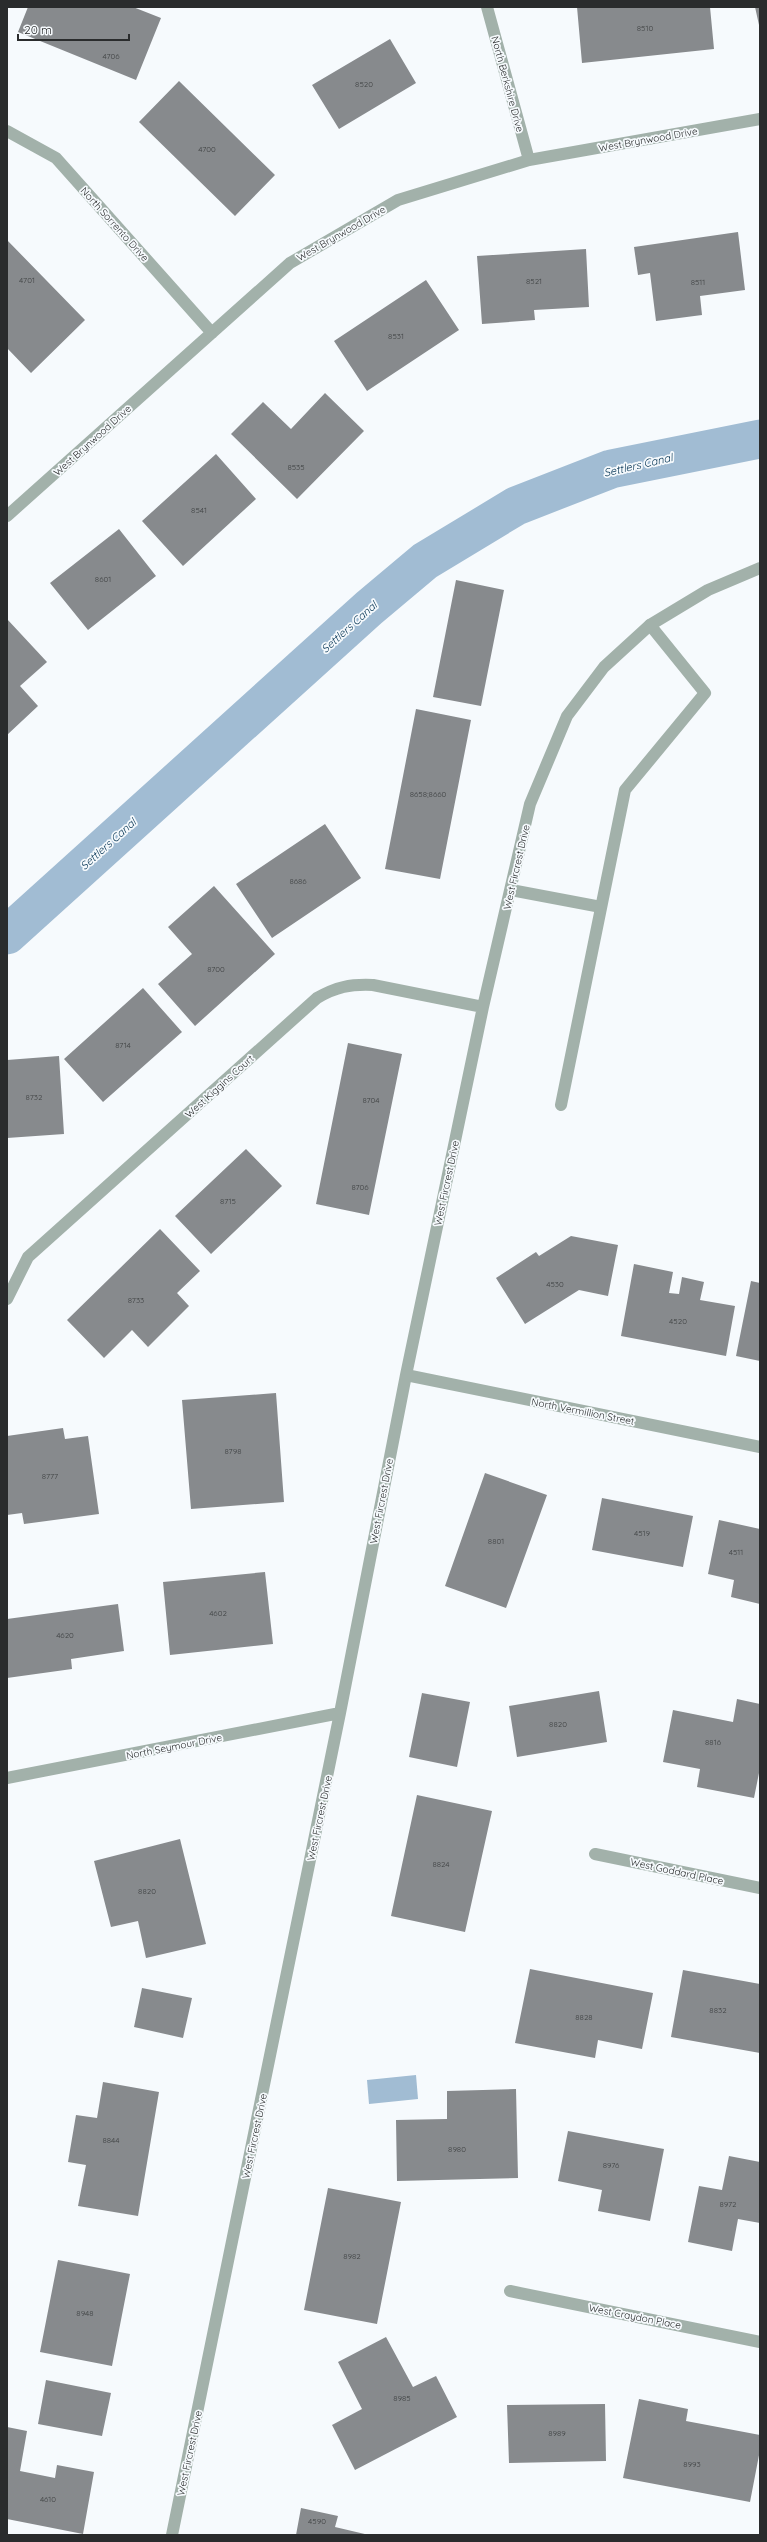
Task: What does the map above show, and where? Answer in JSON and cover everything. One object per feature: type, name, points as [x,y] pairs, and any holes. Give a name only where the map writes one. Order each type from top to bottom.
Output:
[{"type":"street","name":"North Berkshire Drive","points":[[487,7],[529,160]]},
{"type":"street","name":"West Brynwood Drive","points":[[7,516],[290,263],[398,200],[529,160],[760,120]]},
{"type":"street","name":"North Sorrento Drive","points":[[7,131],[56,158],[212,333]]},
{"type":"street","name":"West Fircrest Drive","points":[[172,2535],[340,1713],[406,1375],[483,1007],[530,804],[567,716],[604,667],[650,625],[708,590],[760,568]]},
{"type":"street","points":[[561,1105],[625,790],[705,693],[650,625]]},
{"type":"street","points":[[511,890],[601,907]]},
{"type":"street","name":"West Kiggins Court","points":[[7,1299],[28,1257],[317,998],[336,988],[354,984],[373,985],[483,1007]]},
{"type":"street","name":"North Vermillion Street","points":[[406,1375],[760,1447]]},
{"type":"street","name":"North Seymour Drive","points":[[7,1778],[340,1713]]},
{"type":"street","name":"West Goddard Place","points":[[594,1854],[760,1888]]},
{"type":"street","name":"West Craydon Place","points":[[510,2291],[760,2342]]},
{"type":"water","points":[[416,2075],[418,2099],[369,2104],[367,2080]]},
{"type":"building","points":[[28,7],[133,7],[161,18],[136,80],[18,32]]},
{"type":"building","points":[[577,7],[710,7],[714,49],[582,63]]},
{"type":"building","points":[[755,7],[760,7],[760,25],[759,25]]},
{"type":"building","points":[[390,39],[416,83],[339,129],[312,85]]},
{"type":"building","points":[[179,81],[275,175],[235,216],[139,122]]},
{"type":"building","points":[[738,232],[745,290],[700,296],[702,315],[656,321],[650,273],[638,275],[634,247]]},
{"type":"building","points":[[7,240],[85,320],[31,373],[7,348]]},
{"type":"building","points":[[586,249],[589,307],[534,310],[535,320],[482,324],[477,256]]},
{"type":"building","points":[[426,280],[459,330],[367,391],[334,341]]},
{"type":"building","points":[[325,393],[364,431],[297,499],[231,434],[263,402],[291,429]]},
{"type":"building","points":[[216,454],[256,499],[183,566],[142,521]]},
{"type":"building","points":[[119,529],[156,576],[88,630],[50,583]]},
{"type":"building","points":[[456,580],[504,590],[481,706],[433,697]]},
{"type":"building","points":[[7,619],[47,662],[20,686],[38,706],[7,735]]},
{"type":"building","points":[[416,709],[471,720],[440,879],[385,869]]},
{"type":"building","points":[[325,824],[361,878],[272,938],[236,884]]},
{"type":"building","points":[[214,886],[275,954],[195,1026],[158,984],[192,954],[168,927]]},
{"type":"building","points":[[143,988],[182,1032],[103,1102],[64,1059]]},
{"type":"building","points":[[348,1043],[402,1054],[369,1215],[316,1204]]},
{"type":"building","points":[[59,1056],[64,1134],[7,1138],[7,1060]]},
{"type":"building","points":[[246,1149],[282,1186],[211,1254],[175,1216]]},
{"type":"building","points":[[160,1229],[200,1271],[177,1293],[189,1306],[148,1347],[132,1330],[104,1358],[67,1320]]},
{"type":"building","points":[[571,1236],[618,1245],[608,1296],[579,1290],[525,1324],[496,1278],[536,1252],[539,1256]]},
{"type":"building","points":[[634,1264],[673,1272],[669,1293],[679,1294],[682,1277],[704,1282],[700,1300],[735,1306],[726,1356],[621,1336]]},
{"type":"building","points":[[751,1281],[760,1283],[760,1361],[736,1356]]},
{"type":"building","points":[[276,1393],[284,1502],[191,1509],[182,1400]]},
{"type":"building","points":[[63,1428],[65,1439],[88,1436],[99,1514],[24,1524],[22,1513],[7,1515],[7,1436]]},
{"type":"building","points":[[485,1473],[547,1495],[506,1608],[445,1586]]},
{"type":"building","points":[[602,1498],[693,1516],[683,1567],[592,1550]]},
{"type":"building","points":[[719,1520],[760,1529],[760,1604],[731,1597],[734,1580],[708,1574]]},
{"type":"building","points":[[265,1572],[273,1644],[170,1655],[163,1582]]},
{"type":"building","points":[[118,1604],[124,1651],[71,1659],[72,1669],[7,1678],[7,1619]]},
{"type":"building","points":[[599,1691],[607,1742],[517,1757],[509,1706]]},
{"type":"building","points":[[422,1693],[470,1702],[457,1767],[409,1757]]},
{"type":"building","points":[[737,1699],[760,1704],[760,1768],[754,1798],[697,1787],[700,1769],[663,1762],[673,1710],[733,1722]]},
{"type":"building","points":[[417,1795],[492,1811],[465,1932],[391,1916]]},
{"type":"building","points":[[180,1839],[206,1944],[146,1958],[138,1921],[111,1927],[94,1861]]},
{"type":"building","points":[[530,1969],[653,1993],[642,2049],[598,2040],[595,2058],[515,2043]]},
{"type":"building","points":[[683,1970],[760,1984],[760,2053],[671,2037]]},
{"type":"building","points":[[142,1988],[192,1998],[183,2038],[134,2027]]},
{"type":"building","points":[[103,2082],[159,2092],[138,2216],[78,2206],[86,2165],[68,2162],[76,2115],[97,2118]]},
{"type":"building","points":[[516,2089],[518,2178],[397,2181],[396,2120],[447,2119],[447,2091]]},
{"type":"building","points":[[568,2131],[664,2149],[650,2221],[598,2211],[602,2190],[558,2181]]},
{"type":"building","points":[[729,2156],[760,2162],[760,2223],[738,2219],[732,2251],[688,2242],[699,2186],[722,2190]]},
{"type":"building","points":[[328,2188],[401,2202],[377,2324],[304,2310]]},
{"type":"building","points":[[58,2260],[130,2274],[112,2366],[40,2352]]},
{"type":"building","points":[[386,2337],[413,2387],[436,2376],[457,2417],[355,2470],[332,2425],[362,2409],[338,2362]]},
{"type":"building","points":[[46,2380],[111,2393],[102,2436],[38,2424]]},
{"type":"building","points":[[639,2399],[688,2409],[686,2421],[760,2435],[760,2450],[750,2502],[623,2478]]},
{"type":"building","points":[[605,2404],[606,2461],[509,2463],[507,2405]]},
{"type":"building","points":[[7,2427],[27,2431],[20,2471],[55,2478],[57,2465],[94,2472],[83,2534],[7,2519]]},
{"type":"building","points":[[301,2508],[338,2516],[335,2527],[369,2535],[296,2535]]},
{"type":"waterway","name":"Settlers Canal","points":[[7,935],[369,608],[425,561],[516,506],[611,469],[760,439]]}]
